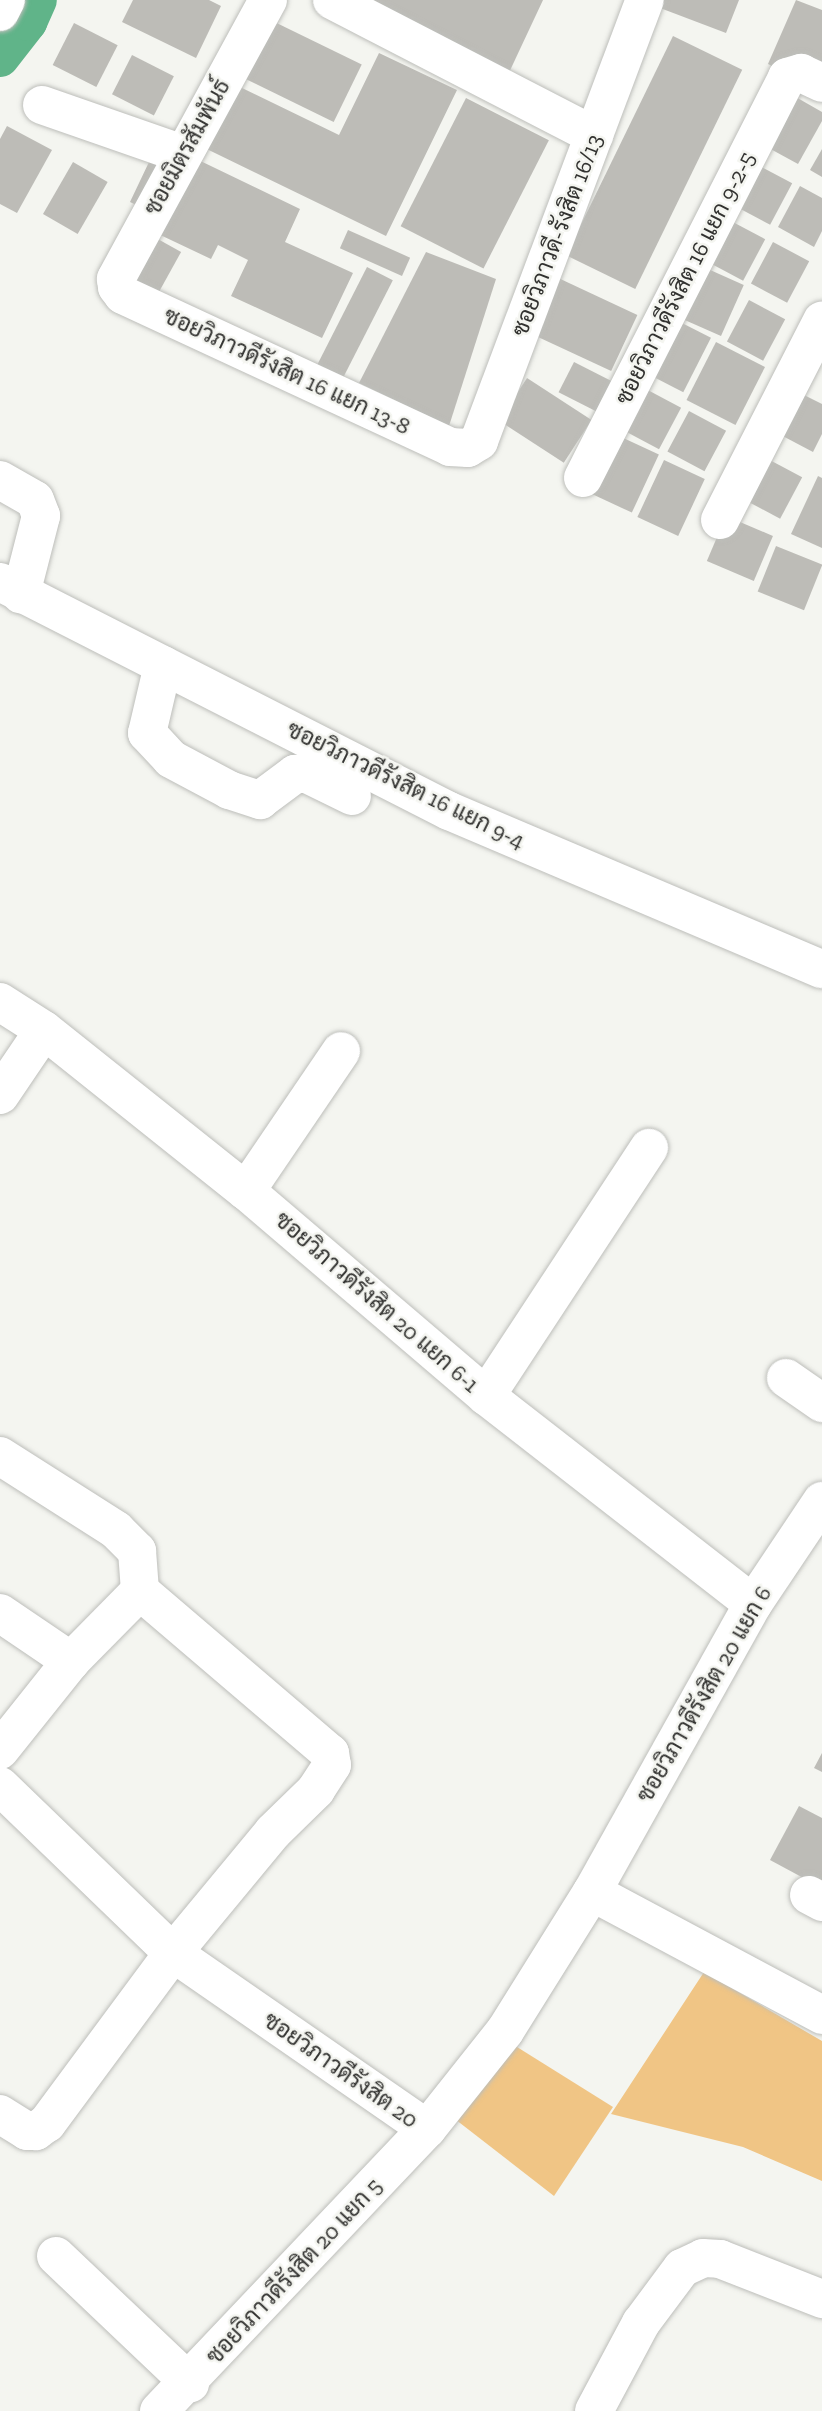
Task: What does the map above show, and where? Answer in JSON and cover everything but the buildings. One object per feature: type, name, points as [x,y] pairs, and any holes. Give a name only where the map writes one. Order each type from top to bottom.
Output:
[{"type":"street","points":[[0,12],[6,0]]},
{"type":"street","name":"ซอยมิตรสัมพันธ์","points":[[123,295],[116,279],[268,0]]},
{"type":"street","points":[[332,0],[594,135]]},
{"type":"street","name":"ซอยวิภาวดี-รังสิต 16/13","points":[[450,447],[468,448],[479,441],[645,0]]},
{"type":"street","name":"ซอยวิภาวดีรังสิต 16 แยก 9-2-5","points":[[583,478],[805,80]]},
{"type":"street","points":[[41,105],[183,154]]},
{"type":"street","name":"ซอยวิภาวดีรังสิต 16 แยก 13-8","points":[[123,295],[450,447]]},
{"type":"street","points":[[720,520],[822,321]]},
{"type":"street","points":[[0,480],[35,500],[41,516],[11,588]]},
{"type":"street","name":"ซอยวิภาวดีรังสิต 16 แยก 9-4","points":[[11,588],[449,811],[822,969]]},
{"type":"street","points":[[163,666],[147,733],[171,759],[229,790],[260,800],[295,774],[307,774],[352,796]]},
{"type":"street","name":"ซอยวิภาวดีรังสิต 20 แยก 6-1","points":[[0,1002],[44,1030],[246,1191],[486,1396],[752,1604]]},
{"type":"street","points":[[0,1095],[44,1030]]},
{"type":"street","points":[[246,1191],[341,1051]]},
{"type":"street","points":[[486,1396],[649,1148]]},
{"type":"street","points":[[786,1378],[822,1404]]},
{"type":"street","points":[[0,1456],[116,1530],[137,1551],[140,1591],[330,1753],[331,1765],[316,1790],[273,1832],[173,1953],[47,2123],[36,2131],[27,2131],[0,2114]]},
{"type":"street","name":"ซอยวิภาวดีรังสิต 20 แยก 6","points":[[592,1892],[752,1604],[822,1501]]},
{"type":"street","points":[[0,1751],[71,1661],[140,1591]]},
{"type":"street","points":[[0,1613],[71,1661]]},
{"type":"street","name":"ซอยวิภาวดีรังสิต 20","points":[[0,1786],[173,1953],[427,2129],[505,2031],[592,1892]]},
{"type":"street","points":[[592,1892],[822,2015]]},
{"type":"street","name":"ซอยวิภาวดีรังสิต 20 แยก 5","points":[[159,2411],[190,2383],[427,2129]]},
{"type":"street","points":[[55,2256],[190,2383]]},
{"type":"street","points":[[594,2411],[641,2323],[682,2268],[703,2258],[720,2259],[822,2299]]},
{"type":"shaded area","points":[[704,1972],[822,2041],[822,2181],[743,2147],[611,2114]]},
{"type":"shaded area","points":[[509,2042],[613,2107],[554,2196],[451,2116]]},
{"type":"waterway","points":[[0,58],[28,22],[38,0]]}]
